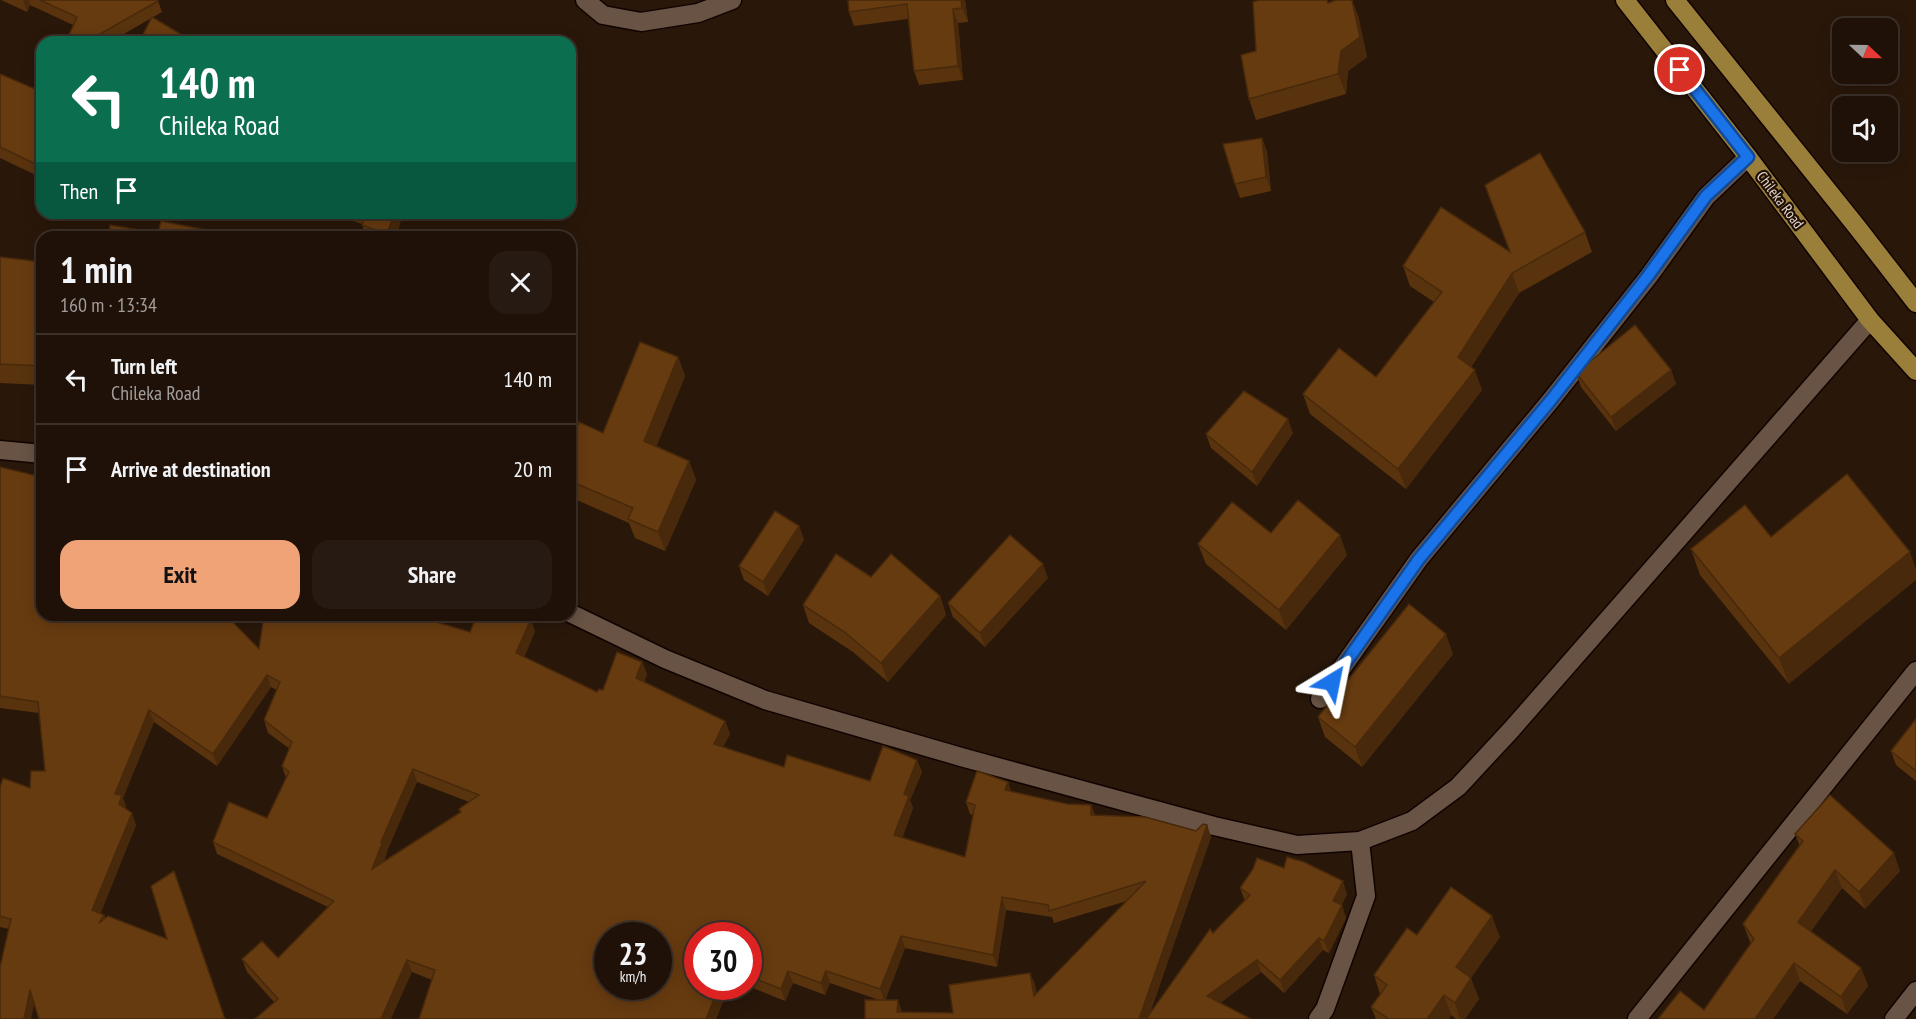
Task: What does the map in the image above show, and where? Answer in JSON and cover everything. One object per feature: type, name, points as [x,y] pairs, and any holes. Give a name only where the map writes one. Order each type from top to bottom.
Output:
[{"type":"highway","name":"Chileka Road","points":[[1625,0],[1748,157],[1870,320],[1916,370]]},
{"type":"highway","points":[[1675,0],[1916,303]]},
{"type":"street","points":[[585,0],[603,15],[640,22],[698,13],[732,0]]},
{"type":"street","points":[[1320,699],[1419,559],[1551,400],[1648,276],[1706,196],[1748,157]]},
{"type":"street","points":[[576,616],[664,659],[765,700],[938,750],[1214,826],[1297,845],[1360,841],[1412,821],[1458,787],[1511,730],[1870,320]]},
{"type":"street","points":[[0,450],[36,453]]},
{"type":"street","points":[[1637,1019],[1916,671]]},
{"type":"street","points":[[1318,1019],[1325,1009],[1366,896],[1360,841]]},
{"type":"street","points":[[1894,1019],[1916,990]]},
{"type":"building","points":[[40,0],[158,1],[97,36],[69,35],[77,17]]},
{"type":"building","points":[[848,0],[961,0],[962,8],[953,9],[958,66],[914,71],[907,4],[849,12]]},
{"type":"building","points":[[1259,0],[1327,0],[1328,3],[1336,0],[1352,0],[1360,37],[1341,51],[1338,74],[1249,99],[1241,55],[1256,51],[1253,2]]},
{"type":"building","points":[[152,17],[184,36],[142,36]]},
{"type":"building","points":[[0,74],[36,89],[36,164],[0,147]]},
{"type":"building","points":[[1262,138],[1266,177],[1235,184],[1223,144]]},
{"type":"building","points":[[1540,153],[1585,232],[1512,273],[1458,357],[1475,370],[1398,469],[1303,394],[1339,348],[1376,377],[1442,292],[1403,266],[1441,207],[1510,252],[1485,185]]},
{"type":"building","points":[[364,219],[392,219],[388,231],[379,231],[362,225]]},
{"type":"building","points":[[161,221],[211,231],[158,231]]},
{"type":"building","points":[[110,225],[146,231],[110,231]]},
{"type":"building","points":[[0,257],[36,261],[36,366],[0,364]]},
{"type":"building","points":[[1635,325],[1671,370],[1611,417],[1576,373]]},
{"type":"building","points":[[640,342],[678,357],[644,441],[689,461],[658,532],[628,519],[633,508],[576,484],[576,429],[579,422],[603,433]]},
{"type":"building","points":[[1244,391],[1288,419],[1252,472],[1206,434]]},
{"type":"building","points":[[0,467],[36,476],[36,621],[232,621],[259,649],[263,621],[433,621],[470,632],[475,621],[530,621],[516,653],[597,692],[599,689],[603,690],[617,652],[642,662],[636,678],[725,721],[714,744],[784,767],[787,755],[870,781],[883,746],[917,760],[904,794],[909,796],[894,835],[965,857],[975,805],[966,802],[977,771],[1008,782],[1005,790],[1067,804],[1091,805],[1091,815],[1145,817],[1196,831],[1203,824],[1207,825],[1139,1019],[865,1019],[865,1000],[898,1000],[897,1012],[953,1013],[949,985],[1030,973],[1034,996],[1146,881],[1049,911],[1048,905],[1002,897],[993,955],[901,936],[880,989],[826,971],[821,983],[788,971],[781,989],[762,982],[762,922],[684,922],[684,1000],[714,1000],[706,1019],[419,1019],[435,970],[407,960],[381,1019],[255,1019],[278,999],[242,959],[262,941],[278,958],[334,901],[213,842],[229,802],[267,818],[289,772],[282,766],[292,742],[264,720],[280,682],[267,675],[213,754],[149,710],[115,794],[122,795],[119,804],[132,813],[92,910],[104,915],[99,923],[108,916],[167,939],[151,886],[174,871],[225,1019],[39,1019],[30,990],[24,1019],[0,1019],[0,967],[11,919],[0,916],[0,787],[3,778],[30,788],[31,771],[45,771],[38,702],[0,696]],"holes":[[[413,769],[479,795],[459,809],[461,812],[372,869],[383,841],[381,842]]]},
{"type":"building","points":[[1847,474],[1910,552],[1779,658],[1691,549],[1745,505],[1771,537]]},
{"type":"building","points":[[1298,500],[1340,535],[1279,610],[1198,544],[1232,502],[1271,533]]},
{"type":"building","points":[[775,511],[799,526],[763,582],[739,566]]},
{"type":"building","points":[[1010,535],[1043,564],[980,633],[948,603]]},
{"type":"building","points":[[836,554],[871,577],[891,554],[940,596],[881,663],[846,633],[803,605]]},
{"type":"building","points":[[1409,604],[1446,634],[1355,747],[1318,717]]},
{"type":"building","points":[[1916,719],[1916,771],[1891,751]]},
{"type":"building","points":[[1830,795],[1894,853],[1859,892],[1835,870],[1798,922],[1861,968],[1841,997],[1794,963],[1755,1019],[1658,1019],[1680,991],[1704,1010],[1754,939],[1743,924],[1803,841],[1795,834]]},
{"type":"building","points":[[1287,857],[1304,862],[1343,881],[1333,901],[1342,905],[1324,941],[1319,938],[1280,980],[1257,960],[1207,996],[1251,1019],[1146,1019],[1210,929],[1213,933],[1250,895],[1240,888],[1253,869],[1257,858],[1284,868]]},
{"type":"building","points":[[1451,887],[1492,916],[1456,967],[1471,978],[1455,1003],[1444,995],[1427,1019],[1389,1019],[1371,1007],[1387,985],[1374,975],[1407,928],[1417,935]]},
{"type":"route","points":[[1332,682],[1419,559],[1551,400],[1648,276],[1706,196],[1748,157],[1680,70]]}]
